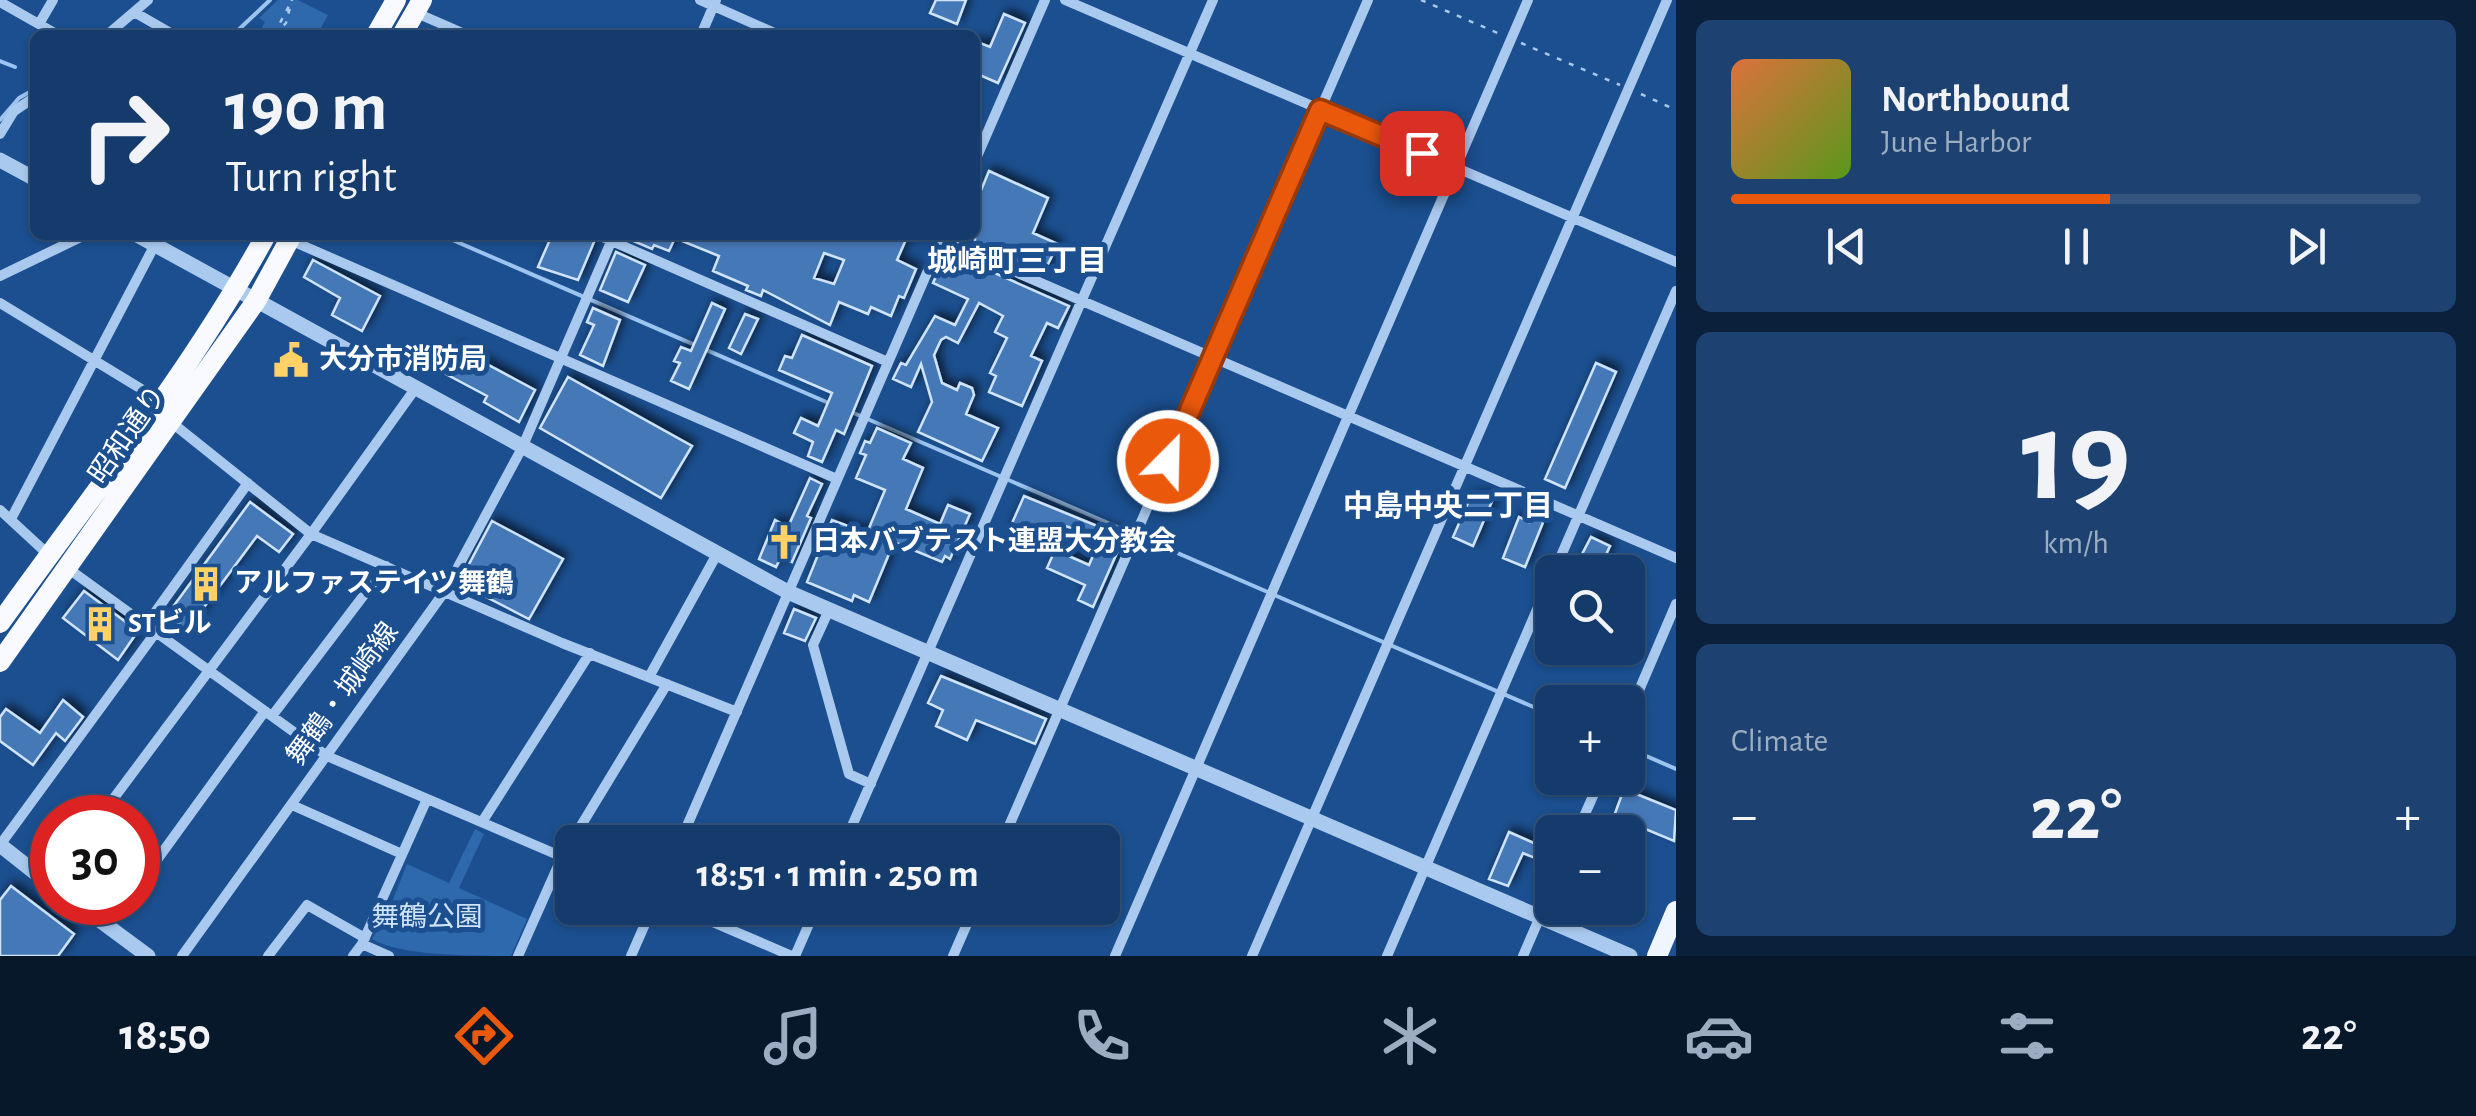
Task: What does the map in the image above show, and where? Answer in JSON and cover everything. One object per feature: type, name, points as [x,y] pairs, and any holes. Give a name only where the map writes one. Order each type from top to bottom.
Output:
[{"type":"highway","points":[[378,30],[393,1]]},
{"type":"highway","points":[[405,30],[418,6]]},
{"type":"highway","name":"昭和通り","points":[[0,623],[161,401],[236,290],[263,240]]},
{"type":"highway","name":"昭和通り","points":[[0,662],[256,300],[290,240]]},
{"type":"main road","points":[[1657,956],[1676,912]]},
{"type":"street","points":[[39,24],[53,0]]},
{"type":"street","points":[[113,30],[148,0]]},
{"type":"street","points":[[700,0],[715,3],[769,30]]},
{"type":"street","points":[[980,150],[1045,0]]},
{"type":"street","points":[[1065,0],[1676,262]]},
{"type":"street","points":[[853,825],[1212,0]]},
{"type":"street","points":[[1009,825],[1368,0]]},
{"type":"street","points":[[1115,956],[1528,0]]},
{"type":"street","points":[[1252,956],[1667,0]]},
{"type":"street","points":[[393,1],[418,6],[458,30]]},
{"type":"street","points":[[0,2],[49,30]]},
{"type":"street","points":[[702,30],[715,3]]},
{"type":"street","points":[[134,12],[165,30]]},
{"type":"street","points":[[0,134],[14,112],[30,101]]},
{"type":"street","points":[[980,124],[989,128]]},
{"type":"street","points":[[0,160],[30,176]]},
{"type":"street","points":[[0,276],[75,240]]},
{"type":"street","points":[[10,519],[157,240],[236,290],[788,592],[1535,915]]},
{"type":"street","points":[[296,240],[837,479]]},
{"type":"street","name":"舞鶴・城崎線","points":[[182,956],[444,591],[522,448],[611,240]]},
{"type":"street","points":[[616,240],[888,362]]},
{"type":"street","points":[[687,825],[937,240]]},
{"type":"street","points":[[945,240],[1676,558]]},
{"type":"street","points":[[1561,555],[1676,291]]},
{"type":"street","points":[[0,303],[161,401]]},
{"type":"street","points":[[116,795],[415,389]]},
{"type":"street","points":[[170,422],[311,534],[736,712]]},
{"type":"street","points":[[30,867],[0,845],[248,483]]},
{"type":"street","points":[[0,510],[49,556],[327,756],[555,854]]},
{"type":"street","points":[[650,677],[717,554]]},
{"type":"street","points":[[160,857],[386,566]]},
{"type":"street","points":[[1641,685],[1676,604]]},
{"type":"street","points":[[829,610],[813,645],[849,774],[871,784]]},
{"type":"street","points":[[1387,956],[1535,615]]},
{"type":"street","points":[[482,822],[590,653]]},
{"type":"street","points":[[586,825],[667,684]]},
{"type":"street","points":[[353,956],[364,941],[427,799]]},
{"type":"street","points":[[292,805],[402,854]]},
{"type":"street","points":[[518,956],[555,883]]},
{"type":"street","points":[[268,956],[307,905],[389,956]]},
{"type":"street","points":[[105,925],[148,956]]},
{"type":"street","points":[[631,956],[645,925]]},
{"type":"street","points":[[720,925],[794,956],[808,925]]},
{"type":"street","points":[[953,956],[967,925]]},
{"type":"street","points":[[1523,956],[1537,925]]},
{"type":"street","points":[[1558,925],[1630,956]]},
{"type":"path","points":[[1421,0],[1676,110]]},
{"type":"path","points":[[280,30],[286,23],[291,2]]},
{"type":"green space","points":[[278,0],[298,0],[328,15],[320,30],[261,30],[265,22],[259,18]]},
{"type":"green space","name":"舞鶴公園","points":[[475,829],[484,834],[459,888],[527,919],[511,956],[418,952],[372,939],[407,864],[449,883]]},
{"type":"building","points":[[936,0],[966,0],[957,24],[930,13]]},
{"type":"building","points":[[1004,14],[1025,23],[998,83],[980,75],[980,43],[990,47]]},
{"type":"building","points":[[989,171],[1048,198],[1033,233],[1058,244],[1044,272],[975,243],[980,240],[980,193]]},
{"type":"building","points":[[550,240],[594,242],[578,280],[538,267]]},
{"type":"building","points":[[631,240],[674,240],[669,251],[654,245],[652,249]]},
{"type":"building","points":[[680,240],[906,240],[897,260],[916,269],[904,298],[899,296],[891,316],[871,307],[868,314],[839,302],[830,325],[763,290],[761,296],[713,271],[719,256]],"holes":[[[824,253],[844,260],[834,284],[814,278]]]},
{"type":"building","points":[[616,252],[645,265],[628,302],[600,290]]},
{"type":"building","points":[[947,252],[1069,306],[1058,328],[1047,323],[1031,356],[1042,361],[1022,406],[989,392],[996,376],[990,373],[1007,338],[995,332],[1003,316],[979,303],[958,343],[946,337],[941,340],[934,355],[942,383],[957,390],[960,383],[972,388],[974,395],[966,414],[998,428],[982,461],[918,432],[932,402],[921,364],[911,387],[893,379],[901,363],[906,365],[935,316],[955,325],[968,299],[933,283]]},
{"type":"building","points":[[313,260],[380,296],[362,331],[332,315],[340,298],[304,277]]},
{"type":"building","points":[[712,303],[725,309],[689,389],[671,381],[680,363],[674,361],[681,347],[691,351]]},
{"type":"building","points":[[593,308],[620,320],[603,366],[580,355],[594,325],[587,322]]},
{"type":"building","points":[[745,314],[758,319],[741,354],[729,348]]},
{"type":"building","points":[[802,335],[872,366],[844,434],[836,430],[822,462],[808,456],[813,442],[794,433],[801,418],[818,426],[832,393],[779,370],[785,356],[792,358]]},
{"type":"building","points":[[457,348],[535,390],[519,422],[484,402],[487,396],[444,373]]},
{"type":"building","points":[[1596,363],[1616,372],[1565,488],[1545,479]]},
{"type":"building","points":[[568,377],[692,446],[661,498],[540,428]]},
{"type":"building","points":[[877,428],[911,443],[903,459],[923,468],[906,509],[940,524],[948,505],[970,514],[950,559],[945,556],[942,562],[894,542],[869,602],[854,595],[852,601],[807,582],[832,520],[867,533],[885,490],[856,478],[866,455],[860,453],[865,441],[870,443]]},
{"type":"building","name":"日本バブテスト連盟大分教会","points":[[810,478],[822,484],[792,562],[781,557],[776,567],[759,559],[775,520],[788,527]]},
{"type":"building","points":[[1483,495],[1493,499],[1473,546],[1453,537],[1471,496],[1480,500]]},
{"type":"building","points":[[1024,496],[1124,537],[1093,607],[1078,600],[1085,585],[1047,568],[1055,550],[1089,565],[1100,540],[1066,526],[1061,537],[1037,526],[1031,540],[1009,530]]},
{"type":"building","name":"アルファステイツ舞鶴","points":[[250,502],[293,534],[279,552],[257,536],[187,630],[167,615]]},
{"type":"building","points":[[1532,515],[1544,520],[1525,567],[1503,558],[1519,517],[1529,522]]},
{"type":"building","points":[[492,521],[563,559],[529,619],[459,583]]},
{"type":"building","points":[[1591,537],[1610,546],[1606,555],[1582,555]]},
{"type":"building","name":"STビル","points":[[84,591],[138,631],[118,660],[63,618]]},
{"type":"building","points":[[794,609],[816,618],[805,641],[784,633]]},
{"type":"building","points":[[941,676],[1046,719],[1035,744],[976,720],[967,740],[936,726],[943,710],[928,703]]},
{"type":"building","points":[[63,700],[83,717],[65,741],[56,733],[33,765],[0,741],[0,717],[6,709],[40,733]]},
{"type":"building","points":[[1622,795],[1639,795],[1676,810],[1674,841],[1645,829],[1645,815],[1614,815]]},
{"type":"building","points":[[1509,832],[1535,843],[1535,858],[1523,853],[1508,886],[1489,879]]},
{"type":"building","points":[[11,886],[30,900],[30,925],[62,925],[74,934],[58,956],[0,956],[0,900]]},
{"type":"waterway","points":[[238,30],[270,0]]},
{"type":"waterway","points":[[0,61],[15,67]]},
{"type":"waterway","points":[[0,120],[19,98],[30,92]]},
{"type":"waterway","points":[[453,240],[831,404]]},
{"type":"waterway","points":[[849,411],[1535,708]]},
{"type":"waterway","points":[[1645,755],[1676,769]]},
{"type":"place","name":"大分市消防局","points":[[291,360]]},
{"type":"place","name":"日本バブテスト連盟大分教会","points":[[784,542]]},
{"type":"place","name":"アルファステイツ舞鶴","points":[[206,584]]},
{"type":"place","name":"STビル","points":[[100,624]]},
{"type":"district","name":"城崎町三丁目","points":[[1017,262]]},
{"type":"district","name":"中島中央二丁目","points":[[1448,507]]},
{"type":"route","points":[[1168,461],[1320,110],[1422,153]]}]
